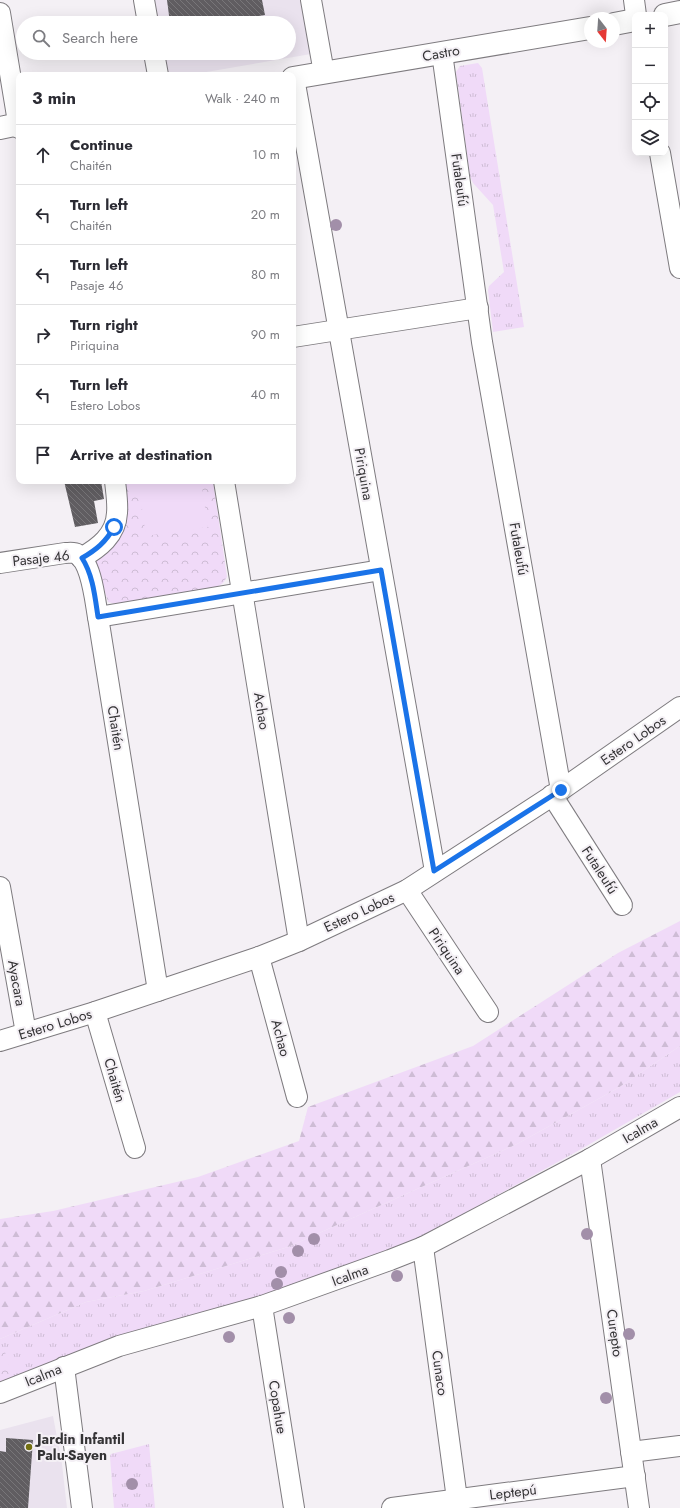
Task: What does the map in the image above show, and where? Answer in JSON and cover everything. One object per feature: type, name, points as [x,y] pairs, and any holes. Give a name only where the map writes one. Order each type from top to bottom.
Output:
[{"type":"street","points":[[144,0],[147,16]]},
{"type":"street","points":[[312,0],[324,73]]},
{"type":"street","points":[[634,0],[636,12]]},
{"type":"street","points":[[668,14],[680,12]]},
{"type":"street","points":[[0,13],[14,126]]},
{"type":"street","points":[[620,23],[632,21]]},
{"type":"street","name":"Castro","points":[[296,78],[584,29]]},
{"type":"street","name":"Futaleufú","points":[[442,53],[482,342],[556,792],[622,905]]},
{"type":"street","points":[[155,60],[157,72]]},
{"type":"street","name":"Piriquina","points":[[296,89],[434,871]]},
{"type":"street","points":[[661,156],[680,268]]},
{"type":"street","points":[[296,337],[478,308]]},
{"type":"street","points":[[82,558],[98,548],[108,538],[114,527],[118,513],[115,484]]},
{"type":"street","name":"Achao","points":[[224,484],[299,941]]},
{"type":"street","name":"Pasaje 46","points":[[0,563],[65,553],[73,553],[82,558]]},
{"type":"street","name":"Chaitén","points":[[82,558],[86,564],[93,588],[158,991]]},
{"type":"street","points":[[98,617],[381,570]]},
{"type":"street","name":"Estero Lobos","points":[[0,1041],[95,1012],[259,957],[299,941],[406,890],[556,792],[680,708]]},
{"type":"street","name":"Ayacara","points":[[0,887],[26,1033]]},
{"type":"street","name":"Piriquina","points":[[406,890],[488,1012]]},
{"type":"street","name":"Achao","points":[[259,957],[297,1097]]},
{"type":"street","name":"Chaitén","points":[[95,1012],[135,1148]]},
{"type":"street","name":"Icalma","points":[[0,1392],[119,1346],[262,1306],[423,1247],[590,1159],[680,1108]]},
{"type":"street","name":"Curepto","points":[[590,1159],[639,1508]]},
{"type":"street","name":"Cunaco","points":[[423,1247],[457,1499]]},
{"type":"street","name":"Copahue","points":[[262,1306],[294,1508]]},
{"type":"street","points":[[64,1367],[82,1508]]},
{"type":"street","points":[[631,1452],[680,1446]]},
{"type":"street","name":"Leptepú","points":[[392,1508],[635,1476]]},
{"type":"shaded area","points":[[153,0],[302,0],[311,54],[296,57],[296,16],[156,16]]},
{"type":"shaded area","points":[[164,60],[276,60],[206,72],[166,72]]},
{"type":"shaded area","name":"Jardin Infantil Palu-Sayen","points":[[53,1416],[62,1464],[67,1508],[0,1508],[0,1430]]},
{"type":"green space","points":[[478,63],[482,68],[524,327],[493,332],[488,290],[489,286],[504,272],[493,205],[473,183],[470,176],[456,72],[460,66]]},
{"type":"green space","points":[[123,484],[213,484],[227,577],[223,583],[217,587],[115,604],[108,602],[96,561],[105,552]]},
{"type":"green space","points":[[138,484],[201,484],[208,527],[146,536]]},
{"type":"green space","points":[[680,921],[680,1046],[618,1088],[517,1144],[288,1247],[144,1291],[86,1302],[0,1339],[0,1219],[53,1211],[198,1177],[299,1141],[308,1107],[473,1046],[618,953]]},
{"type":"green space","points":[[680,1046],[680,1092],[576,1152],[417,1238],[336,1271],[257,1300],[60,1360],[0,1382],[0,1339],[86,1302],[144,1291],[288,1247],[517,1144],[618,1088]]},
{"type":"green space","points":[[5,1352],[12,1374],[0,1378],[0,1353]]},
{"type":"green space","points":[[149,1444],[155,1508],[114,1508],[111,1454]]},
{"type":"building","points":[[167,0],[262,0],[265,15],[259,16],[169,16]]},
{"type":"building","points":[[65,484],[102,484],[104,499],[94,501],[98,523],[75,527]]},
{"type":"building","points":[[6,1438],[33,1440],[28,1508],[0,1508],[0,1451],[6,1452]]},
{"type":"place","name":"Jardin Infantil Palu-Sayen","points":[[29,1447]]},
{"type":"route","points":[[114,527],[108,538],[98,548],[82,558],[86,564],[93,588],[98,617],[381,570],[434,871],[561,790]]}]
